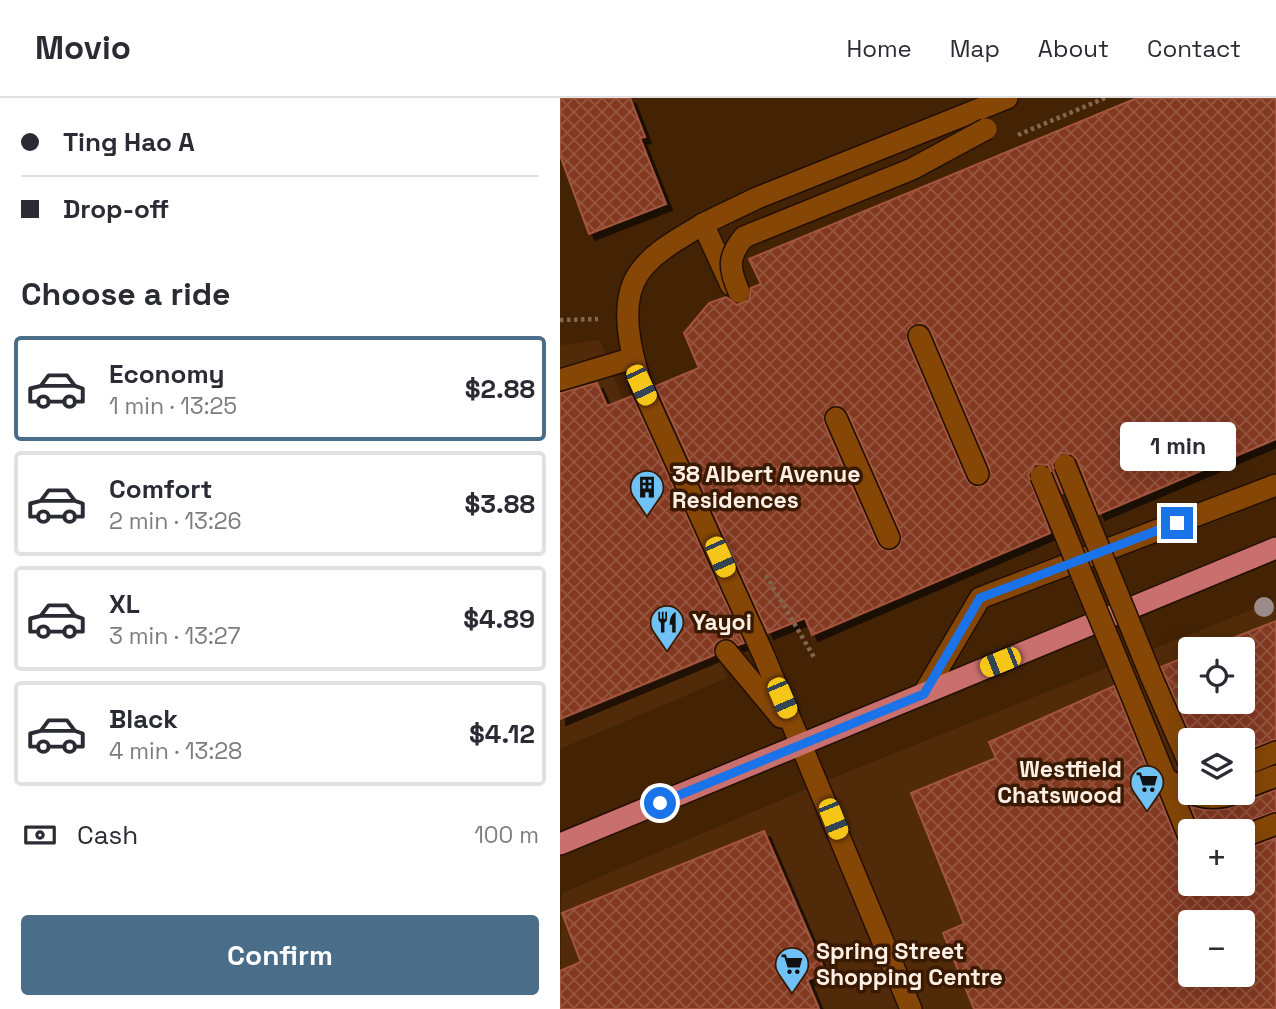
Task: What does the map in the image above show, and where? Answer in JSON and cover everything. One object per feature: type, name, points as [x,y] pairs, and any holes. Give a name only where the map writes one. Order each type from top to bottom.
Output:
[{"type":"main road","points":[[560,844],[1276,548]]},
{"type":"street","points":[[911,1009],[801,744],[641,385],[633,358],[629,318],[638,274],[662,249],[703,224],[757,198],[1007,98]]},
{"type":"street","points":[[703,224],[737,293],[729,267],[734,249],[744,237],[912,169],[986,129],[1022,98]]},
{"type":"street","points":[[919,336],[978,474]]},
{"type":"street","points":[[560,380],[633,358]]},
{"type":"street","points":[[836,418],[889,538]]},
{"type":"street","points":[[1065,465],[1178,738]]},
{"type":"street","points":[[1041,476],[1182,819]]},
{"type":"street","points":[[924,694],[980,598],[1276,485]]},
{"type":"street","points":[[726,651],[755,683],[801,744]]},
{"type":"street","points":[[1255,761],[1276,752]]},
{"type":"street","points":[[1255,784],[1276,776]]},
{"type":"street","points":[[1166,779],[1178,786]]},
{"type":"street","points":[[1255,832],[1276,824]]},
{"type":"shaded area","name":"38 Albert Avenue Residences","points":[[600,340],[727,678],[560,749],[560,345]]},
{"type":"shaded area","points":[[1276,600],[1276,1009],[560,1009],[562,893],[835,777],[1178,639],[1178,714],[1255,714],[1255,637],[1184,637]]},
{"type":"building","points":[[560,98],[630,98],[645,137],[640,138],[666,204],[589,234],[560,155]]},
{"type":"building","points":[[1137,98],[1276,98],[1276,439],[1099,514],[1077,459],[1072,454],[1061,453],[1052,464],[1063,494],[1048,465],[1035,464],[1028,475],[1050,533],[812,635],[805,618],[768,633],[656,386],[699,368],[684,333],[709,303],[726,297],[737,305],[749,300],[751,288],[761,284],[749,259]],"holes":[[[921,323],[931,331],[990,469],[989,481],[983,486],[971,485],[966,479],[907,341],[909,328]],[[838,405],[848,413],[901,533],[900,545],[894,550],[882,549],[877,543],[824,423],[826,410]]]},
{"type":"building","name":"38 Albert Avenue Residences","points":[[597,383],[607,406],[632,396],[744,643],[738,645],[731,639],[723,638],[714,646],[714,655],[560,719],[560,393]]},
{"type":"building","points":[[1276,621],[1276,739],[1255,747],[1255,728],[1188,728],[1182,714],[1255,714],[1255,637],[1235,637]]},
{"type":"building","points":[[1178,660],[1178,706],[1161,667]]},
{"type":"building","name":"Westfield Chatswood","points":[[1114,686],[1178,844],[1178,896],[1255,896],[1255,845],[1276,838],[1276,1009],[974,1009],[943,933],[964,924],[911,793],[996,758],[989,742]]},
{"type":"building","points":[[1276,790],[1276,811],[1254,819],[1196,819],[1191,807],[1206,810],[1227,809],[1237,805],[1255,805],[1255,798]]},
{"type":"building","points":[[764,831],[825,972],[807,980],[819,1009],[560,1009],[560,971],[581,962],[562,913]]},
{"type":"place","name":"38 Albert Avenue Residences","points":[[647,517]]},
{"type":"place","name":"Yayoi","points":[[667,652]]},
{"type":"place","name":"Westfield Chatswood","points":[[1147,812]]},
{"type":"place","name":"Spring Street Shopping Centre","points":[[792,994]]},
{"type":"route","points":[[660,803],[924,694],[980,598],[1177,523]]}]
